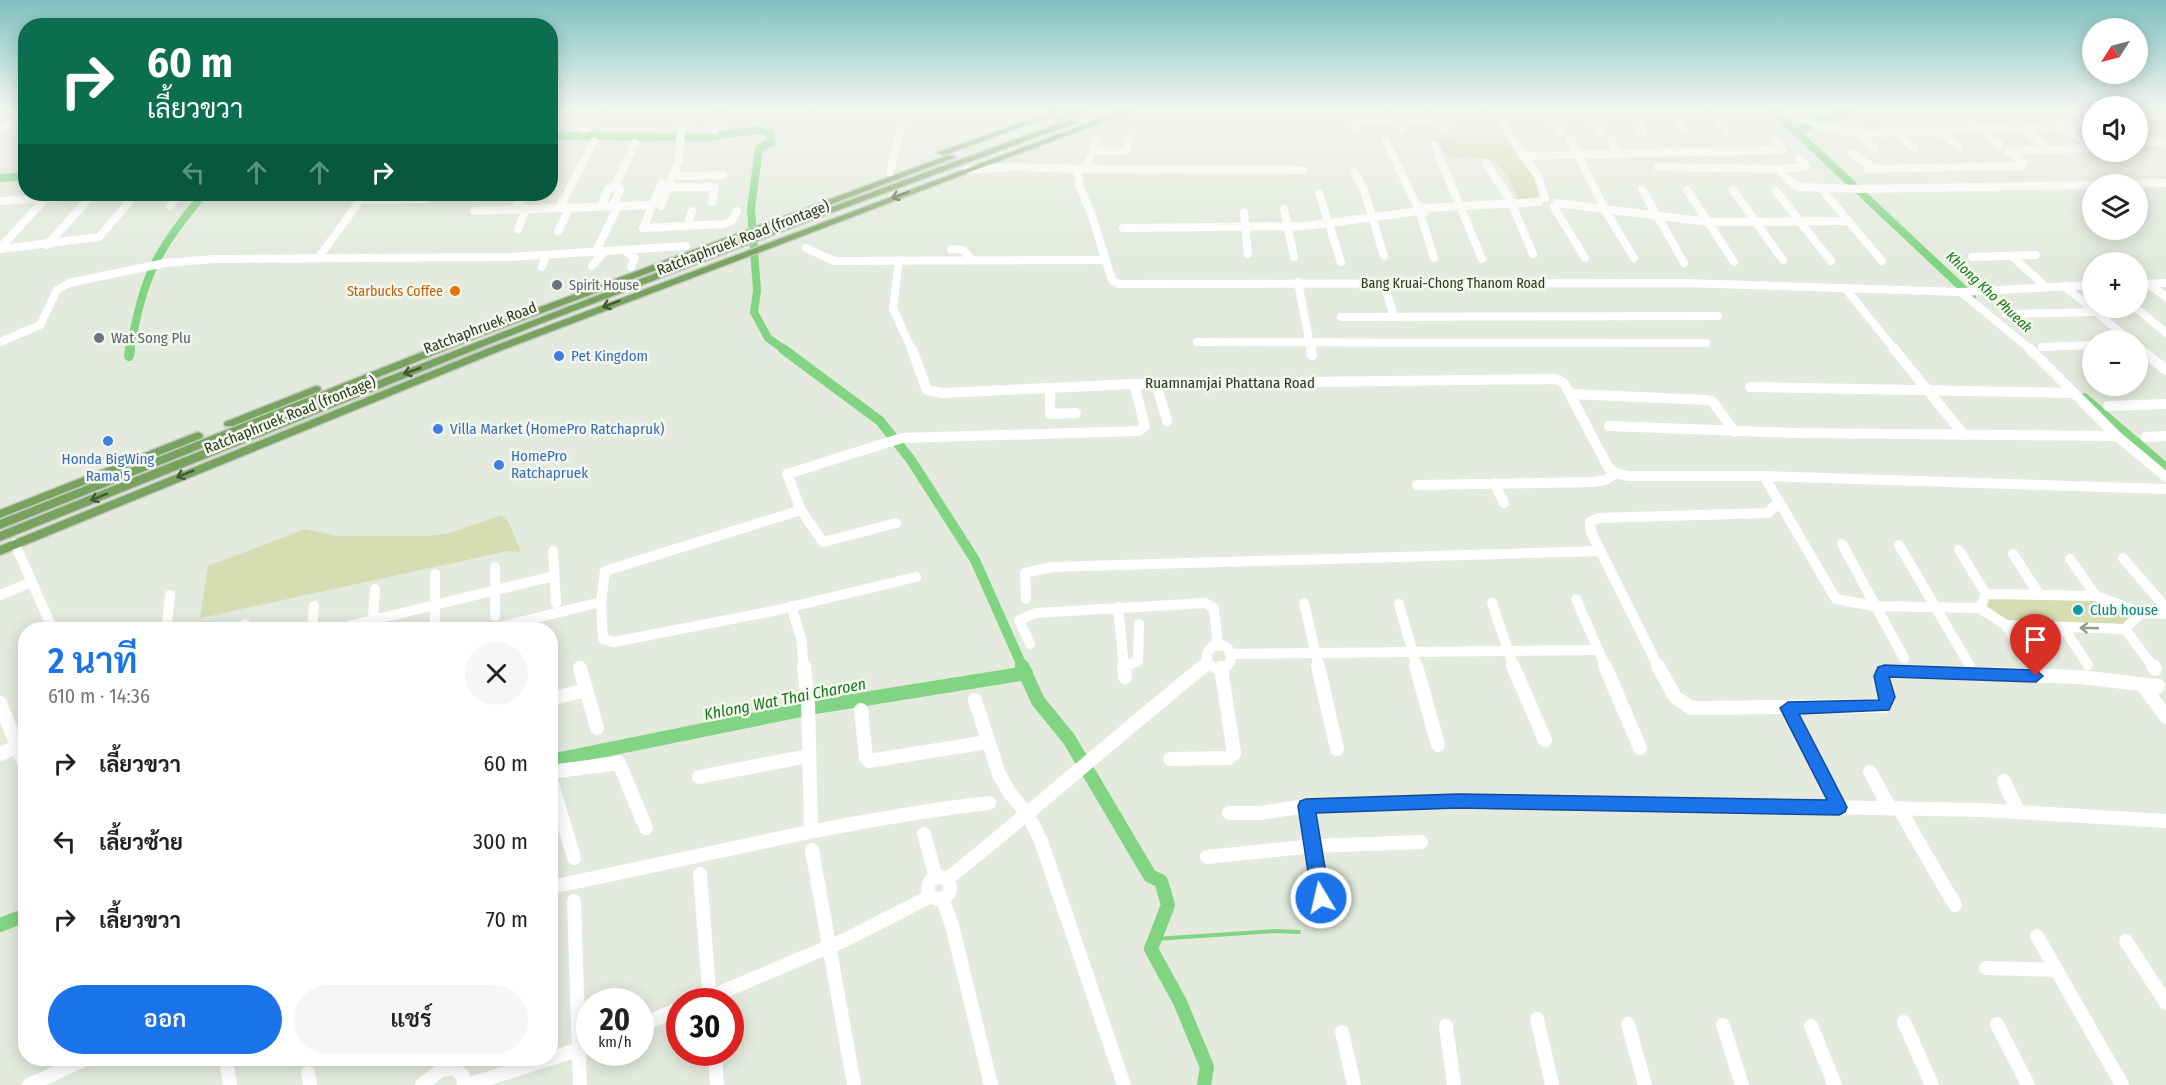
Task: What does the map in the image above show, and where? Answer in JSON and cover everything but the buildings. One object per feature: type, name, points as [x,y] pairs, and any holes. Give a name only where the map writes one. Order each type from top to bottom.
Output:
[{"type":"main road","name":"Ratchaphruek Road (frontage)","points":[[0,550],[493,350],[890,172],[924,160]]},
{"type":"main road","points":[[921,168],[937,160]]},
{"type":"main road","name":"Ratchaphruek Road","points":[[0,525],[470,337],[741,239],[944,160]]},
{"type":"main road","name":"Ratchaphruek Road","points":[[762,231],[964,160]]},
{"type":"main road","name":"Ratchaphruek Road (frontage)","points":[[762,231],[967,170],[994,160]]},
{"type":"main road","name":"Ratchaphruek Road (frontage)","points":[[0,514],[402,355],[686,246],[741,239]]},
{"type":"main road","name":"Ratchaphruek Road","points":[[0,537],[741,239]]},
{"type":"main road","points":[[493,350],[554,321],[562,312]]},
{"type":"main road","points":[[402,355],[470,337]]},
{"type":"street","points":[[560,207],[584,160]]},
{"type":"street","points":[[601,206],[608,190],[616,184],[627,160]]},
{"type":"street","points":[[679,160],[673,176],[665,185],[657,205],[642,225],[643,228],[730,222],[737,211]]},
{"type":"street","points":[[890,172],[893,160]]},
{"type":"street","points":[[997,160],[1001,164],[1016,167]]},
{"type":"street","points":[[1086,168],[1089,160]]},
{"type":"street","points":[[1395,160],[1418,210],[1434,258]]},
{"type":"street","points":[[1441,160],[1482,259]]},
{"type":"street","points":[[1525,160],[1539,177],[1542,200]]},
{"type":"street","points":[[1581,160],[1605,210],[1634,258]]},
{"type":"street","points":[[1658,167],[1778,169],[1806,167],[1800,160]]},
{"type":"street","points":[[1860,160],[1871,169],[2020,166],[2024,163],[2019,160]]},
{"type":"street","points":[[1486,163],[1512,205],[1533,254]]},
{"type":"street","points":[[967,170],[1016,167],[1303,170]]},
{"type":"street","name":"Bang Kruai-Chong Thanom Road","points":[[1074,169],[1078,172],[1078,185],[1092,216],[1112,280],[1119,284],[1684,283],[1966,292],[2082,285]]},
{"type":"street","points":[[1778,169],[1795,186],[1863,189],[2082,185]]},
{"type":"street","points":[[1353,171],[1364,190],[1384,256]]},
{"type":"street","points":[[673,176],[723,175]]},
{"type":"street","points":[[2148,183],[2166,183]]},
{"type":"street","points":[[592,266],[599,253],[620,190],[616,184]]},
{"type":"street","points":[[665,185],[715,187],[712,202]]},
{"type":"street","points":[[1642,189],[1684,264]]},
{"type":"street","points":[[1687,190],[1734,262]]},
{"type":"street","points":[[1732,190],[1783,260]]},
{"type":"street","points":[[1776,191],[1831,261]]},
{"type":"street","points":[[1824,192],[1882,261]]},
{"type":"street","points":[[1319,193],[1341,262]]},
{"type":"street","points":[[0,201],[18,199]]},
{"type":"street","points":[[1123,228],[1245,228],[1328,224],[1418,210],[1512,205],[1542,200],[1556,205],[1708,222],[1848,221]]},
{"type":"street","points":[[0,249],[44,201]]},
{"type":"street","points":[[47,245],[87,201]]},
{"type":"street","points":[[0,249],[99,237],[130,201]]},
{"type":"street","points":[[170,206],[174,201]]},
{"type":"street","points":[[318,258],[359,201]]},
{"type":"street","points":[[514,209],[520,201]]},
{"type":"street","points":[[474,211],[657,205]]},
{"type":"street","points":[[1556,205],[1585,258]]},
{"type":"street","points":[[558,231],[570,207]]},
{"type":"street","points":[[518,229],[527,208]]},
{"type":"street","points":[[1284,209],[1294,257]]},
{"type":"street","points":[[688,226],[692,211]]},
{"type":"street","points":[[1244,213],[1248,254]]},
{"type":"street","points":[[0,342],[40,325],[57,290],[69,283],[164,263],[546,255],[625,252],[686,246]]},
{"type":"street","points":[[806,248],[825,259],[834,261],[1105,260]]},
{"type":"street","points":[[951,249],[963,250],[972,260]]},
{"type":"street","points":[[625,252],[635,258],[631,267]]},
{"type":"street","points":[[542,267],[546,255]]},
{"type":"street","points":[[1972,257],[2036,255]]},
{"type":"street","points":[[2012,256],[2046,287]]},
{"type":"street","name":"Ruamnamjai Phattana Road","points":[[899,260],[893,308],[909,341],[927,390],[942,393],[1134,384],[1556,379],[1564,382],[1608,467],[1616,473]]},
{"type":"street","points":[[1298,282],[1312,355]]},
{"type":"street","points":[[1384,283],[1394,317]]},
{"type":"street","points":[[2148,284],[2166,283]]},
{"type":"street","points":[[2148,284],[2166,297]]},
{"type":"street","points":[[2064,286],[2082,301]]},
{"type":"street","points":[[1845,288],[1926,391],[1964,435]]},
{"type":"street","points":[[1966,292],[2030,349],[2117,436],[2166,477]]},
{"type":"street","points":[[2006,314],[2082,312]]},
{"type":"street","points":[[1341,317],[1718,316]]},
{"type":"street","points":[[2103,318],[2118,330]]},
{"type":"street","points":[[2148,318],[2166,333]]},
{"type":"street","points":[[1197,342],[1706,343]]},
{"type":"street","points":[[2042,346],[2082,345]]},
{"type":"street","points":[[2148,355],[2166,370]]},
{"type":"street","points":[[896,523],[827,543],[820,540],[801,510],[787,474],[902,438],[1136,432],[1145,426],[1134,384]]},
{"type":"street","points":[[1156,384],[1167,421]]},
{"type":"street","points":[[1750,387],[2072,393]]},
{"type":"street","points":[[1050,388],[1050,414],[1076,413]]},
{"type":"street","points":[[1570,394],[1708,400],[1713,402],[1735,432]]},
{"type":"street","points":[[2108,406],[2166,404]]},
{"type":"street","points":[[1609,426],[1735,432],[2117,436]]},
{"type":"street","points":[[2146,436],[2166,436]]},
{"type":"street","points":[[1417,485],[1593,482],[1605,480],[1616,473],[1628,476],[1764,476],[2166,489]]},
{"type":"street","points":[[1764,476],[1832,595],[1842,600],[1875,606],[1980,608],[2006,625],[2032,667]]},
{"type":"street","points":[[1494,483],[1504,502]]},
{"type":"street","points":[[1780,506],[1773,507],[1768,513],[1592,519],[1591,532],[1676,700],[1691,708],[1884,706],[1888,697],[1881,676],[1884,671],[2080,677],[2158,686]]},
{"type":"street","points":[[801,510],[609,569],[603,574],[601,602],[603,639],[606,641],[791,606],[916,577]]},
{"type":"street","points":[[15,544],[50,622]]},
{"type":"street","points":[[1842,544],[1904,658]]},
{"type":"street","points":[[1899,545],[1970,666]]},
{"type":"street","points":[[1959,550],[1986,594]]},
{"type":"street","points":[[553,551],[556,603]]},
{"type":"street","points":[[1026,599],[1025,573],[1052,567],[1364,556],[1600,551]]},
{"type":"street","points":[[2013,554],[2039,594]]},
{"type":"street","points":[[2123,558],[2166,609]]},
{"type":"street","points":[[2070,559],[2096,596]]},
{"type":"street","points":[[495,567],[493,590],[495,616]]},
{"type":"street","points":[[435,574],[435,622]]},
{"type":"street","points":[[379,622],[434,604],[554,576]]},
{"type":"street","points":[[0,595],[32,582]]},
{"type":"street","points":[[373,622],[375,589]]},
{"type":"street","points":[[1980,608],[1986,594]]},
{"type":"street","points":[[1986,594],[2096,596],[2140,613],[2166,614]]},
{"type":"street","points":[[167,622],[170,595]]},
{"type":"street","points":[[1576,599],[1640,748]]},
{"type":"street","points":[[520,622],[601,602]]},
{"type":"street","points":[[1305,603],[1337,749]]},
{"type":"street","points":[[1492,603],[1507,652],[1545,740]]},
{"type":"street","points":[[1030,644],[1019,620],[1024,616],[1118,607],[1211,604],[1214,608],[1218,646]]},
{"type":"street","points":[[1399,604],[1438,744]]},
{"type":"street","points":[[313,622],[314,606]]},
{"type":"street","points":[[791,606],[801,638],[808,708],[811,830]]},
{"type":"street","points":[[1118,607],[1124,672],[1138,661],[1139,624]]},
{"type":"street","points":[[2006,625],[2125,629],[2140,613]]},
{"type":"street","points":[[2063,627],[2088,665]]},
{"type":"street","points":[[2125,629],[2155,669]]},
{"type":"street","points":[[1208,663],[1206,652],[1218,646],[1226,648],[1232,654],[1413,654],[1597,650]]},
{"type":"street","points":[[1221,668],[1230,663],[1232,654]]},
{"type":"street","points":[[1208,663],[1221,668]]},
{"type":"street","points":[[991,1085],[952,925],[928,886],[1028,814],[1095,754],[1208,663]]},
{"type":"street","points":[[580,668],[597,728]]},
{"type":"street","points":[[1170,759],[1229,758],[1234,753],[1221,668]]},
{"type":"street","points":[[2142,684],[2166,717]]},
{"type":"street","points":[[558,697],[586,690]]},
{"type":"street","points":[[975,700],[999,774],[1009,792],[1028,814],[1060,893],[1124,1085]]},
{"type":"street","points":[[0,703],[18,737]]},
{"type":"street","points":[[1788,708],[1839,807]]},
{"type":"street","points":[[861,711],[866,758],[869,761],[988,741]]},
{"type":"street","points":[[0,754],[18,747]]},
{"type":"street","points":[[699,777],[808,756]]},
{"type":"street","points":[[558,771],[619,763],[646,828]]},
{"type":"street","points":[[1870,772],[1955,905]]},
{"type":"street","points":[[2004,781],[2018,812]]},
{"type":"street","points":[[1229,813],[1260,813],[1306,806],[1469,801],[1839,807],[2018,812],[2166,820]]},
{"type":"street","points":[[558,885],[658,866],[811,830],[912,812],[989,802]]},
{"type":"street","points":[[558,804],[574,858]]},
{"type":"street","points":[[1306,806],[1321,898]]},
{"type":"street","points":[[924,834],[941,878]]},
{"type":"street","points":[[1207,856],[1313,846],[1421,842]]},
{"type":"street","points":[[812,850],[831,946],[854,1085]]},
{"type":"street","points":[[700,874],[705,988]]},
{"type":"street","points":[[734,988],[936,897]]},
{"type":"street","points":[[574,901],[581,988]]},
{"type":"street","points":[[2037,936],[2122,1085]]},
{"type":"street","points":[[2126,941],[2166,1003]]},
{"type":"street","points":[[1986,968],[2057,970]]},
{"type":"street","points":[[1537,1019],[1552,1085]]},
{"type":"street","points":[[1904,1022],[1932,1085]]},
{"type":"street","points":[[1628,1023],[1645,1085]]},
{"type":"street","points":[[1997,1024],[2028,1085]]},
{"type":"street","points":[[1723,1025],[1742,1085]]},
{"type":"street","points":[[1446,1026],[1454,1085]]},
{"type":"street","points":[[1811,1026],[1835,1085]]},
{"type":"street","points":[[1342,1032],[1354,1085]]},
{"type":"street","points":[[558,1056],[576,1051]]},
{"type":"street","points":[[29,1085],[71,1066]]},
{"type":"street","points":[[227,1066],[230,1085]]},
{"type":"street","points":[[422,1085],[441,1066]]},
{"type":"street","points":[[451,1066],[460,1070],[466,1085],[527,1066]]},
{"type":"street","points":[[580,1085],[583,1066]]},
{"type":"street","points":[[716,1066],[717,1085]]},
{"type":"green space","points":[[1488,160],[1521,160],[1539,185],[1541,192],[1533,200],[1515,202],[1518,197],[1511,183],[1505,172],[1493,161]]},
{"type":"green space","points":[[502,515],[509,523],[521,552],[508,551],[200,618],[208,566],[305,529],[337,536],[427,536],[450,533]]},
{"type":"green space","points":[[1986,594],[2096,596],[2141,613],[2125,629],[2006,625],[1980,608]]},
{"type":"waterway","points":[[758,160],[751,208],[757,291],[754,312],[768,338],[785,350]]},
{"type":"waterway","name":"Khlong Kho Phueak","points":[[1826,160],[1972,297]]},
{"type":"waterway","points":[[0,178],[18,177]]},
{"type":"waterway","points":[[130,350],[141,302],[154,266],[174,232],[198,201]]},
{"type":"waterway","points":[[129,356],[130,349]]},
{"type":"waterway","points":[[783,349],[880,421],[911,460],[975,560],[1023,668]]},
{"type":"waterway","name":"Khlong Kho Phueak","points":[[2084,398],[2166,468]]},
{"type":"waterway","name":"Khlong Wat Thai Charoen","points":[[1022,666],[1025,673]]},
{"type":"waterway","name":"Khlong Wat Thai Charoen","points":[[558,759],[821,706],[1025,673]]},
{"type":"waterway","points":[[1025,673],[1038,701],[1069,739],[1150,876],[1161,881],[1168,905],[1151,949],[1180,1002],[1207,1067],[1204,1085]]},
{"type":"waterway","name":"Khlong Wat Thai Charoen","points":[[0,925],[18,918]]},
{"type":"waterway","points":[[1155,939],[1275,931],[1299,932]]},
{"type":"place","name":"Spirit House","points":[[557,285]]},
{"type":"place","name":"Starbucks Coffee","points":[[455,291]]},
{"type":"place","name":"Wat Song Plu","points":[[99,338]]},
{"type":"place","name":"Pet Kingdom","points":[[559,356]]},
{"type":"place","name":"Villa Market (HomePro Ratchapruk)","points":[[438,429]]},
{"type":"place","name":"Honda BigWing Rama 5","points":[[108,441]]},
{"type":"place","name":"HomePro Ratchapruek","points":[[499,465]]},
{"type":"place","name":"Club house","points":[[2078,610]]},
{"type":"route","points":[[1321,898],[1306,806],[1458,801],[1839,807],[1788,708],[1884,706],[1888,697],[1881,676],[1881,672],[1884,671],[2036,676]]}]
